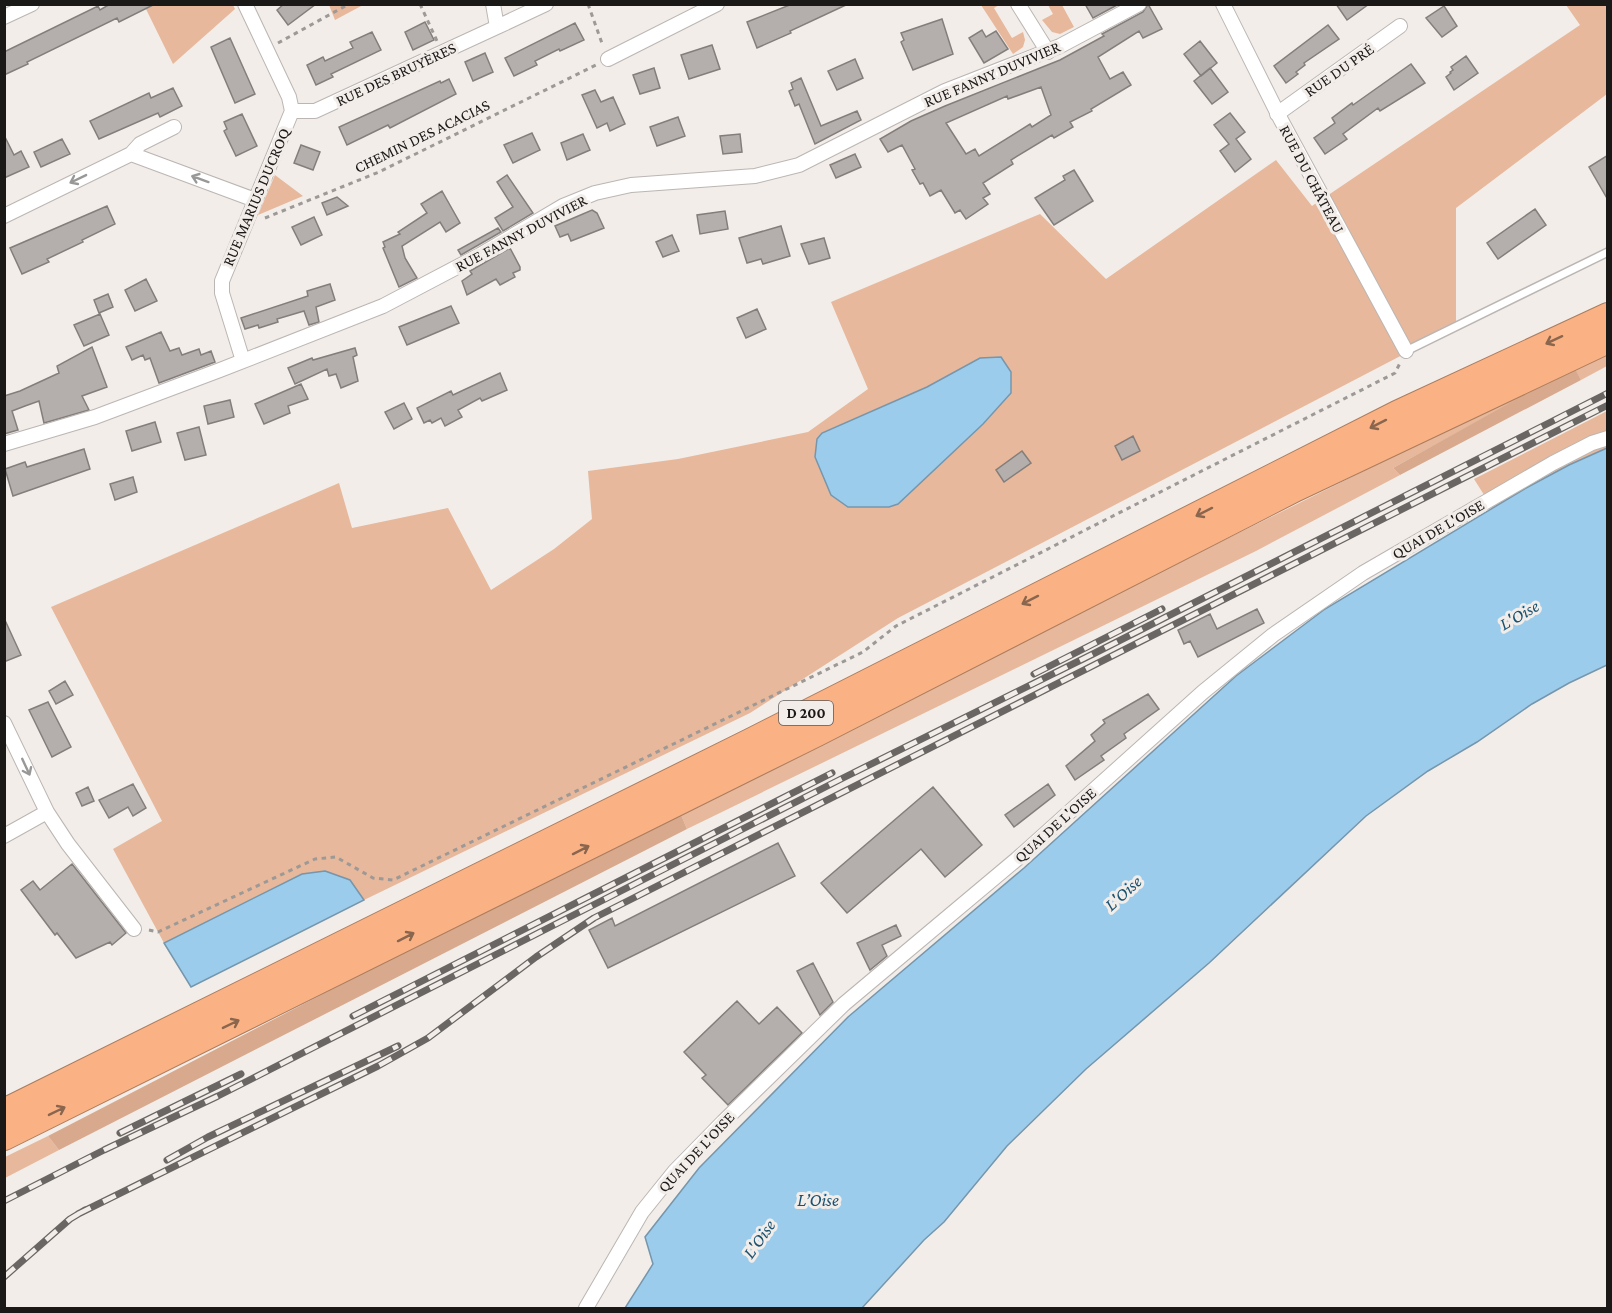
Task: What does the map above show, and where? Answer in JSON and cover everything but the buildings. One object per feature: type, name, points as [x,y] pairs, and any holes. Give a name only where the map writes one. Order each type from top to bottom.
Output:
[{"type":"highway","name":"D 200","points":[[4,1112],[752,741],[1397,414],[1608,316]]},
{"type":"highway","name":"D 200","points":[[4,1137],[827,728],[1296,488],[1608,340]]},
{"type":"street","points":[[4,17],[32,4]]},
{"type":"street","name":"RUE MARIUS DUCROQ","points":[[243,361],[221,287],[226,268],[292,111],[289,97],[245,4]]},
{"type":"street","points":[[493,4],[497,27]]},
{"type":"street","name":"RUE DES BRUYÈRES","points":[[292,111],[315,111],[546,4]]},
{"type":"street","points":[[1018,4],[1048,52]]},
{"type":"street","name":"RUE FANNY DUVIVIER","points":[[4,444],[89,419],[383,306],[480,255],[563,206],[595,193],[631,185],[755,176],[799,165],[945,91],[1048,52],[1139,4]]},
{"type":"street","name":"RUE DU CHÂTEAU","points":[[1223,4],[1277,114],[1406,351]]},
{"type":"street","points":[[608,59],[714,5]]},
{"type":"street","name":"RUE DU PRÉ","points":[[1277,114],[1400,26]]},
{"type":"street","points":[[4,216],[131,153],[140,144],[174,127]]},
{"type":"street","points":[[131,153],[255,200]]},
{"type":"street","name":"QUAI DE L'OISE","points":[[586,1308],[642,1212],[675,1171],[723,1122],[844,1004],[1009,866],[1203,692],[1273,634],[1363,573],[1543,469],[1592,443],[1608,438]]},
{"type":"street","points":[[4,723],[47,812],[68,844],[134,929]]},
{"type":"street","points":[[4,836],[47,812]]},
{"type":"lane","points":[[1406,351],[1608,252]]},
{"type":"path","points":[[266,50],[349,4]]},
{"type":"path","points":[[420,4],[443,52]]},
{"type":"path","points":[[588,4],[608,59]]},
{"type":"path","name":"CHEMIN DES ACACIAS","points":[[243,227],[379,172],[608,59]]},
{"type":"path","points":[[134,929],[158,932],[315,860],[336,857],[373,878],[393,880],[862,652],[896,626],[1395,373],[1406,351]]},
{"type":"shaded area","points":[[144,5],[233,5],[235,9],[173,64]]},
{"type":"shaded area","points":[[329,5],[363,5],[335,20]]},
{"type":"shaded area","points":[[981,5],[999,5],[994,8],[1012,38],[1023,32],[1025,40],[1023,47],[1013,54]]},
{"type":"shaded area","points":[[1048,5],[1062,5],[1074,27],[1060,34],[1052,32],[1042,20],[1053,14]]},
{"type":"shaded area","points":[[1566,5],[1607,5],[1607,94],[1456,208],[1456,327],[898,618],[750,713],[364,900],[350,880],[302,874],[164,943],[113,849],[162,821],[51,607],[339,483],[352,528],[448,508],[491,590],[554,549],[592,519],[588,471],[678,459],[808,432],[868,389],[831,302],[1040,214],[1106,279],[1276,160],[1312,206],[1580,25]],"holes":[[[980,358],[1011,393],[983,424],[898,504],[822,433],[927,387]]]},
{"type":"shaded area","points":[[275,175],[303,196],[258,215]]},
{"type":"shaded area","points":[[1607,353],[1607,366],[1581,380],[1574,368],[1393,468],[1400,475],[1256,551],[687,829],[679,810],[1574,367]]},
{"type":"shaded area","points":[[1574,367],[1581,380],[1400,475],[1393,468]]},
{"type":"shaded area","points":[[1607,411],[1607,448],[1569,465],[1493,509],[1474,479]]},
{"type":"shaded area","points":[[679,810],[687,829],[59,1150],[48,1136]]},
{"type":"shaded area","points":[[48,1136],[59,1150],[5,1178],[5,1157]]},
{"type":"water","points":[[1001,357],[1011,372],[1011,393],[983,424],[898,504],[889,507],[848,507],[831,495],[815,457],[817,439],[822,433],[927,387],[980,358]]},
{"type":"water","name":"L’Oise","points":[[1607,448],[1607,665],[1532,704],[1477,742],[1428,771],[1366,816],[1209,963],[1086,1069],[1007,1146],[944,1222],[924,1240],[862,1308],[625,1308],[653,1264],[645,1237],[699,1168],[848,1017],[1024,868],[1236,676],[1325,609],[1526,488]]},
{"type":"water","points":[[325,871],[350,880],[364,900],[191,987],[164,943],[302,874]]},
{"type":"railway","points":[[4,1201],[218,1096],[1608,393]]},
{"type":"railway","points":[[78,1214],[378,1066],[428,1038],[536,957],[594,918],[1608,405]]},
{"type":"railway","points":[[1034,674],[1162,609]]},
{"type":"railway","points":[[353,1016],[832,773]]},
{"type":"railway","points":[[167,1160],[208,1137],[398,1046]]},
{"type":"railway","points":[[120,1133],[241,1074]]},
{"type":"railway","points":[[4,1277],[70,1219],[85,1210]]},
{"type":"water label","name":"L'Oise","points":[[1519,615]]},
{"type":"water label","name":"L'Oise","points":[[1123,893]]},
{"type":"water label","name":"L'Oise","points":[[759,1239]]}]
